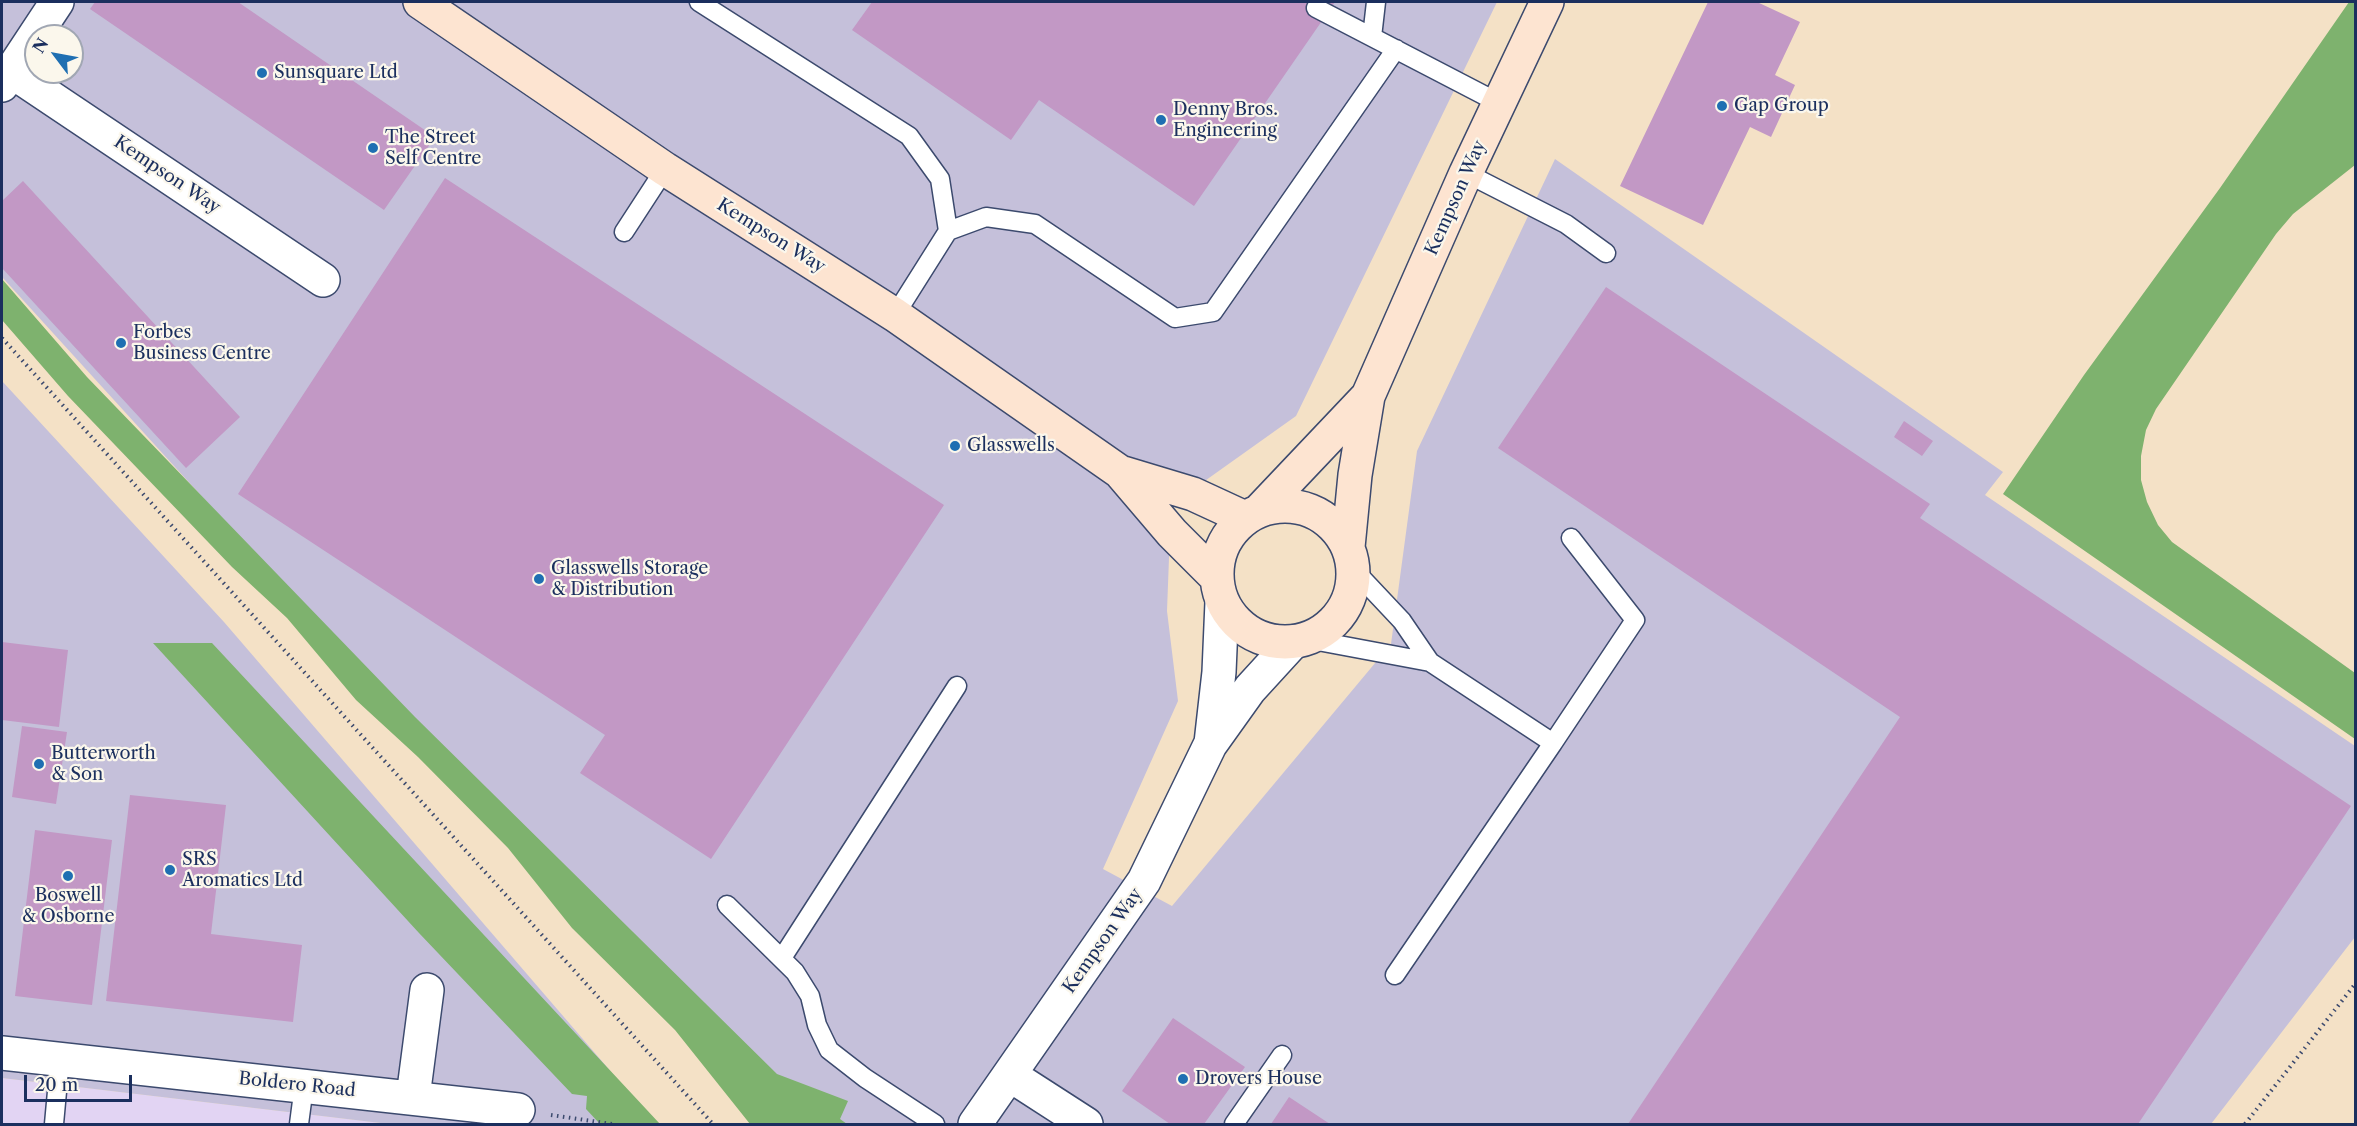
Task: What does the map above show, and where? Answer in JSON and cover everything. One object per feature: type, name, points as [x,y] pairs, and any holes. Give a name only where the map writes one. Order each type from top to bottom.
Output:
[{"type":"street","name":"Kempson Way","points":[[57,2],[6,78],[323,280]]},
{"type":"street","name":"Kempson Way","points":[[420,2],[665,169],[895,315],[1120,472],[1219,590],[1219,672],[1210,745]]},
{"type":"street","name":"Kempson Way","points":[[1351,558],[1355,475],[1368,396],[1466,173],[1547,2]]},
{"type":"street","name":"Kempson Way","points":[[1120,472],[1252,514],[1368,396]]},
{"type":"street","points":[[1285,505],[1311,510],[1333,525],[1351,558],[1351,592],[1342,612],[1327,629],[1300,641],[1271,642],[1251,634],[1234,620],[1219,590],[1218,561],[1223,544],[1252,514],[1285,505]]},
{"type":"street","name":"Kempson Way","points":[[975,1125],[1144,881],[1210,745],[1250,689],[1300,641]]},
{"type":"street","points":[[413,1097],[427,990]]},
{"type":"street","name":"Boldero Road","points":[[2,1053],[518,1110]]},
{"type":"street","points":[[1010,1076],[1086,1125]]},
{"type":"lane","points":[[699,2],[909,136],[940,179],[948,231]]},
{"type":"lane","points":[[1372,37],[1376,2]]},
{"type":"lane","points":[[1316,8],[1499,103]]},
{"type":"lane","points":[[895,315],[948,231],[986,217],[1035,224],[1175,318],[1213,312],[1396,49]]},
{"type":"lane","points":[[624,232],[665,169]]},
{"type":"lane","points":[[1466,173],[1566,224],[1606,253]]},
{"type":"lane","points":[[1395,975],[1635,620],[1571,538]]},
{"type":"lane","points":[[1351,558],[1402,621],[1430,662],[1553,743]]},
{"type":"lane","points":[[1300,641],[1430,662]]},
{"type":"lane","points":[[782,958],[957,686]]},
{"type":"lane","points":[[727,905],[782,958],[810,996],[817,1025],[829,1050],[865,1078],[935,1125]]},
{"type":"lane","points":[[1234,1125],[1282,1055]]},
{"type":"lane","points":[[54,1125],[60,1059]]},
{"type":"lane","points":[[299,1125],[304,1086]]},
{"type":"path","points":[[2,338],[713,1125]]},
{"type":"path","points":[[2245,1125],[2355,983]]},
{"type":"path","points":[[518,1110],[612,1125]]},
{"type":"shaded area","points":[[2,2],[1497,2],[1296,416],[1171,505],[1167,611],[1178,701],[1103,869],[1172,906],[1391,644],[1417,451],[1555,159],[2003,472],[1985,495],[2355,746],[2355,937],[2211,1124],[773,1124],[2,277]]},
{"type":"shaded area","points":[[2,381],[224,622],[656,1124],[389,1124],[2,1078]]},
{"type":"shaded area","points":[[2,1078],[389,1124],[2,1124]]},
{"type":"green space","points":[[2349,2],[2356,2],[2355,165],[2293,214],[2276,234],[2156,409],[2146,430],[2141,456],[2141,480],[2147,502],[2158,525],[2172,542],[2355,673],[2355,739],[2003,494],[2084,375],[2220,188]]},
{"type":"green space","points":[[2,279],[87,377],[415,717],[777,1074],[848,1101],[840,1119],[847,1124],[750,1124],[675,1030],[572,928],[508,848],[418,757],[356,700],[287,618],[232,567],[68,396],[2,320]]},
{"type":"green space","points":[[153,643],[212,643],[660,1124],[600,1124],[586,1109],[587,1096],[572,1094],[419,933]]},
{"type":"building","points":[[95,2],[238,2],[435,137],[384,210],[90,9]]},
{"type":"building","name":"Denny Bros. Engineering","points":[[872,2],[1335,2],[1194,206],[1039,100],[1011,140],[852,30]]},
{"type":"building","name":"Gap Group","points":[[1708,2],[1757,2],[1800,22],[1775,75],[1795,85],[1771,137],[1750,127],[1703,225],[1620,186]]},
{"type":"building","points":[[445,178],[944,505],[711,859],[580,773],[605,735],[238,494]]},
{"type":"building","name":"Forbes Business Centre","points":[[23,181],[240,417],[186,468],[2,268],[2,201]]},
{"type":"building","points":[[1606,287],[1930,504],[1920,518],[2351,806],[2138,1124],[1628,1124],[1900,717],[1498,448]]},
{"type":"building","points":[[1904,421],[1933,441],[1922,456],[1894,437]]},
{"type":"building","points":[[2,642],[68,650],[59,727],[2,720]]},
{"type":"building","name":"Butterworth & Son","points":[[22,726],[67,732],[56,804],[12,797]]},
{"type":"building","name":"SRS Aromatics Ltd","points":[[130,795],[226,805],[211,934],[302,945],[293,1022],[106,1001]]},
{"type":"building","points":[[35,830],[112,840],[92,1005],[15,996]]},
{"type":"building","name":"Drovers House","points":[[1173,1018],[1245,1067],[1204,1124],[1170,1124],[1122,1091]]},
{"type":"building","points":[[1289,1097],[1330,1124],[1271,1124]]},
{"type":"place","name":"Sunsquare Ltd","points":[[262,73]]},
{"type":"place","name":"Gap Group","points":[[1722,106]]},
{"type":"place","name":"Denny Bros. Engineering","points":[[1161,120]]},
{"type":"place","name":"The Street Self Centre","points":[[373,148]]},
{"type":"place","name":"Forbes Business Centre","points":[[121,343]]},
{"type":"place","name":"Glasswells","points":[[955,446]]},
{"type":"place","name":"Glasswells Storage & Distribution","points":[[539,579]]},
{"type":"place","name":"Butterworth & Son","points":[[39,764]]},
{"type":"place","name":"SRS Aromatics Ltd","points":[[170,870]]},
{"type":"place","name":"Boswell & Osborne","points":[[68,876]]},
{"type":"place","name":"Drovers House","points":[[1183,1079]]}]
